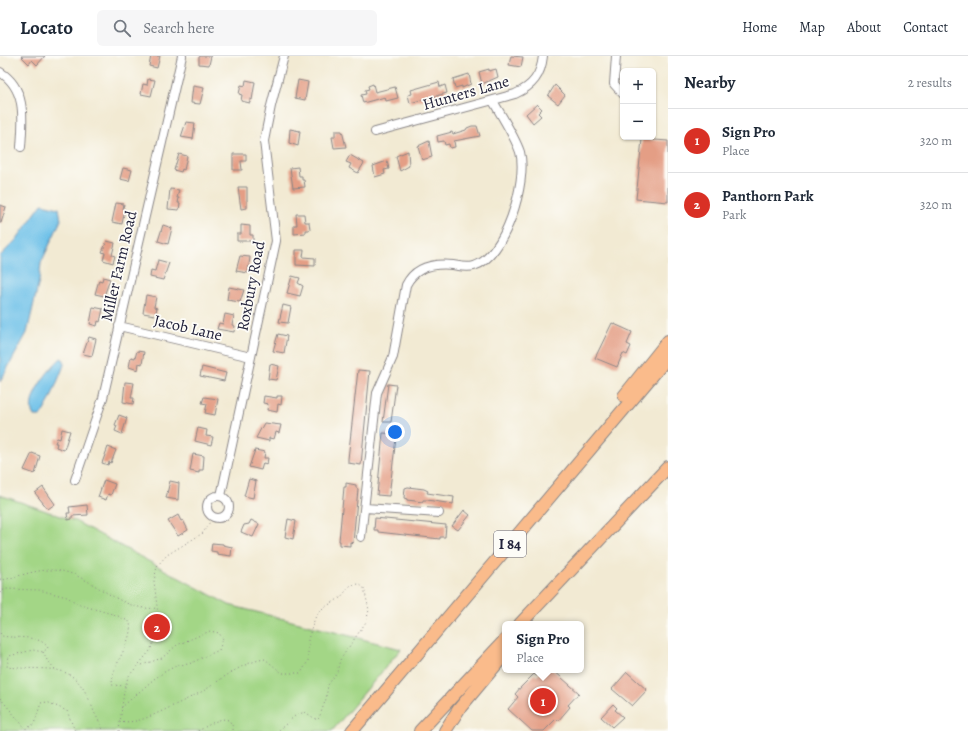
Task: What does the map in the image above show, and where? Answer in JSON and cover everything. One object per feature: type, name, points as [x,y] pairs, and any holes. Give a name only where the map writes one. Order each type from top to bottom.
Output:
[{"type":"highway","points":[[564,480],[609,417],[668,341]]},
{"type":"highway","name":"I 84","points":[[352,731],[668,357]]},
{"type":"highway","points":[[523,621],[668,466]]},
{"type":"highway","points":[[533,621],[622,515]]},
{"type":"highway","points":[[420,731],[502,643]]},
{"type":"highway","points":[[445,731],[459,709],[502,658]]},
{"type":"street","name":"Miller Farm Road","points":[[75,480],[103,398],[182,56]]},
{"type":"street","name":"Roxbury Road","points":[[221,496],[276,241],[264,141],[270,106],[284,56]]},
{"type":"street","name":"Hunters Lane","points":[[375,132],[493,101],[527,89],[534,82],[542,69],[544,56]]},
{"type":"street","points":[[616,56],[614,84],[620,91]]},
{"type":"street","points":[[0,72],[15,86],[22,103],[23,118],[21,147]]},
{"type":"street","points":[[362,537],[377,393],[393,357],[404,294],[410,277],[420,269],[431,265],[472,267],[485,260],[493,253],[503,237],[517,197],[521,179],[522,163],[519,151],[493,101]]},
{"type":"street","name":"Jacob Lane","points":[[119,326],[251,357]]},
{"type":"street","points":[[221,496],[228,501],[229,511],[223,517],[213,517],[208,512],[207,504],[213,497],[221,496]]},
{"type":"street","points":[[365,508],[439,513]]},
{"type":"path","points":[[119,731],[121,708],[128,677],[150,651],[159,623],[154,581],[157,566],[167,555],[203,533],[213,517]]},
{"type":"path","points":[[0,579],[3,580],[24,576],[38,570],[66,572],[90,582],[125,603],[140,608],[158,608]]},
{"type":"path","points":[[119,722],[139,722],[193,696],[219,679],[256,660],[265,658],[282,673],[301,673],[308,661],[308,639],[315,618],[320,610],[340,598],[351,585],[359,584],[364,588],[369,610],[366,622],[362,630],[347,647],[340,660],[337,672],[328,685],[326,699],[319,718],[316,720],[305,712],[296,715],[278,731]]},
{"type":"path","points":[[0,593],[5,589],[39,590],[67,597],[80,604],[116,615],[130,622],[132,632],[116,663],[112,679],[112,685],[125,686]]},
{"type":"path","points":[[121,708],[154,679],[166,671],[178,665],[189,664],[219,650],[224,639],[219,633],[210,631],[177,645],[162,658],[138,666]]},
{"type":"path","points":[[0,633],[2,636],[11,638],[38,638],[45,643],[48,648],[43,652],[33,650],[9,656],[7,667],[56,670],[71,675],[78,680],[84,689],[103,731]]},
{"type":"path","points":[[43,652],[47,660],[56,670]]},
{"type":"path","points":[[0,698],[26,729],[34,724],[41,703],[47,702],[67,711],[74,731]]},
{"type":"path","points":[[198,731],[222,719],[228,720],[233,727],[233,731]]},
{"type":"green space","points":[[0,495],[75,521],[229,605],[401,649],[332,731],[0,731]]},
{"type":"water","points":[[42,204],[59,208],[61,220],[41,263],[39,281],[27,333],[0,382],[0,256],[16,240]]},
{"type":"water","points":[[61,358],[64,360],[64,365],[50,400],[41,416],[34,416],[32,402],[35,393],[39,385]]},
{"type":"building","points":[[21,56],[45,56],[37,65],[32,60],[29,64]]},
{"type":"building","points":[[151,56],[160,56],[157,68],[149,66]]},
{"type":"building","points":[[211,56],[209,65],[199,64],[199,57]]},
{"type":"building","points":[[511,56],[523,57],[521,67],[509,65]]},
{"type":"building","points":[[489,69],[489,71],[496,69],[498,77],[482,84],[479,72]]},
{"type":"building","points":[[469,74],[471,84],[462,88],[462,86],[455,88],[453,79]]},
{"type":"building","points":[[148,79],[155,80],[151,96],[141,94],[143,84],[147,85]]},
{"type":"building","points":[[246,80],[255,82],[252,100],[250,99],[250,103],[241,101],[242,95],[239,94],[241,85],[245,86]]},
{"type":"building","points":[[298,80],[308,82],[305,100],[295,98]]},
{"type":"building","points":[[439,82],[440,87],[445,85],[447,93],[410,103],[408,95],[412,94],[411,90]]},
{"type":"building","points":[[373,84],[375,92],[395,87],[398,98],[386,101],[385,97],[363,103],[361,95],[366,94],[365,90],[369,89],[368,86]]},
{"type":"building","points":[[555,85],[565,95],[558,104],[548,96]]},
{"type":"building","points":[[193,86],[204,88],[200,104],[191,103]]},
{"type":"building","points":[[537,104],[542,109],[538,113],[541,116],[533,123],[526,114]]},
{"type":"building","points":[[186,122],[195,123],[193,139],[181,137]]},
{"type":"building","points":[[472,126],[477,126],[480,136],[454,141],[455,147],[450,148],[449,144],[445,145],[444,141],[438,142],[437,136],[452,132],[453,134],[466,130]]},
{"type":"building","points":[[290,129],[300,131],[298,146],[289,143]]},
{"type":"building","points":[[335,131],[342,131],[346,147],[334,148],[332,137],[335,137]]},
{"type":"building","points":[[642,140],[668,141],[668,202],[636,199]]},
{"type":"building","points":[[429,141],[432,157],[422,160],[418,146]]},
{"type":"building","points":[[408,151],[409,166],[400,171],[396,156]]},
{"type":"building","points":[[179,154],[187,156],[184,170],[182,169],[181,172],[174,170]]},
{"type":"building","points":[[233,154],[246,154],[246,161],[241,161],[242,170],[233,170]]},
{"type":"building","points":[[350,155],[364,163],[358,173],[349,168],[351,164],[346,162]]},
{"type":"building","points":[[387,161],[389,169],[384,170],[385,174],[375,177],[373,166]]},
{"type":"building","points":[[298,167],[299,176],[302,176],[305,187],[293,188],[290,168]]},
{"type":"building","points":[[123,168],[132,170],[129,181],[120,179]]},
{"type":"building","points":[[238,187],[247,187],[247,208],[241,209]]},
{"type":"building","points":[[170,189],[179,190],[177,198],[179,198],[178,203],[180,203],[179,210],[168,209]]},
{"type":"building","points":[[116,203],[124,204],[123,209],[125,209],[122,224],[112,222]]},
{"type":"building","points":[[0,205],[6,207],[1,223],[0,223]]},
{"type":"building","points":[[296,214],[304,214],[305,222],[309,222],[310,230],[306,230],[306,233],[294,234],[294,225],[297,225]]},
{"type":"building","points":[[163,225],[172,228],[168,244],[158,241]]},
{"type":"building","points":[[241,225],[250,226],[250,235],[253,235],[253,241],[237,241],[237,234],[241,234]]},
{"type":"building","points":[[107,241],[115,243],[112,255],[115,256],[113,263],[103,260],[105,253],[102,252]]},
{"type":"building","points":[[296,250],[304,250],[303,257],[315,258],[315,266],[296,265]]},
{"type":"building","points":[[240,256],[250,257],[248,273],[236,271]]},
{"type":"building","points":[[158,260],[169,263],[163,280],[150,277],[151,270],[155,271]]},
{"type":"building","points":[[292,276],[300,278],[298,283],[303,286],[300,296],[287,293]]},
{"type":"building","points":[[103,277],[110,279],[104,296],[95,294],[99,280],[102,281]]},
{"type":"building","points":[[229,287],[244,290],[240,302],[227,300]]},
{"type":"building","points":[[146,295],[156,297],[154,307],[157,308],[155,315],[143,313]]},
{"type":"building","points":[[283,305],[291,307],[288,323],[279,322]]},
{"type":"building","points":[[93,307],[103,309],[100,322],[98,321],[97,326],[90,324]]},
{"type":"building","points":[[225,314],[234,316],[232,325],[235,326],[234,332],[217,329],[219,323],[223,324]]},
{"type":"building","points":[[612,323],[632,332],[627,344],[631,346],[627,355],[623,353],[617,367],[595,358]]},
{"type":"building","points":[[278,334],[287,336],[284,353],[273,351]]},
{"type":"building","points":[[89,337],[96,339],[92,356],[83,354]]},
{"type":"building","points":[[137,351],[144,352],[142,364],[139,363],[138,370],[129,367],[131,357],[135,358]]},
{"type":"building","points":[[270,364],[279,366],[276,380],[268,379]]},
{"type":"building","points":[[202,367],[226,373],[224,381],[200,376]]},
{"type":"building","points":[[358,370],[370,371],[361,465],[348,463]]},
{"type":"building","points":[[125,382],[134,383],[131,398],[134,398],[133,404],[123,402]]},
{"type":"building","points":[[388,384],[396,385],[391,422],[383,422]]},
{"type":"building","points":[[264,396],[277,398],[277,396],[282,396],[281,405],[278,404],[277,412],[267,410],[268,404],[263,403]]},
{"type":"building","points":[[204,397],[218,399],[215,415],[205,413],[207,404],[202,403]]},
{"type":"building","points":[[119,415],[127,418],[122,434],[115,431],[117,426],[115,425]]},
{"type":"building","points":[[264,423],[281,425],[279,433],[276,432],[274,439],[269,438],[269,441],[256,438]]},
{"type":"building","points":[[198,428],[207,430],[206,436],[213,437],[211,445],[195,441]]},
{"type":"building","points":[[62,429],[70,431],[64,450],[56,447],[57,443],[55,443],[57,438],[60,439]]},
{"type":"building","points":[[383,433],[396,434],[389,496],[377,495]]},
{"type":"building","points":[[108,447],[116,450],[111,463],[109,462],[108,465],[102,463]]},
{"type":"building","points":[[255,450],[265,452],[264,458],[268,458],[267,464],[263,463],[261,470],[249,467]]},
{"type":"building","points":[[32,453],[40,456],[35,474],[24,470]]},
{"type":"building","points":[[193,454],[204,456],[203,470],[199,470],[199,473],[190,471]]},
{"type":"building","points":[[249,479],[256,481],[253,498],[244,496]]},
{"type":"building","points":[[104,480],[115,484],[111,495],[108,494],[106,500],[98,497]]},
{"type":"building","points":[[170,481],[179,483],[178,500],[166,498]]},
{"type":"building","points":[[346,483],[356,485],[356,488],[358,489],[353,543],[350,542],[350,546],[340,545],[339,541],[344,487],[346,487]]},
{"type":"building","points":[[43,487],[55,504],[48,509],[35,493]]},
{"type":"building","points":[[405,488],[424,489],[428,491],[427,493],[454,497],[453,504],[427,500],[423,500],[423,502],[407,500],[404,498]]},
{"type":"building","points":[[87,505],[88,515],[72,516],[72,519],[68,520],[67,513],[70,513],[69,507]]},
{"type":"building","points":[[464,510],[470,515],[458,530],[452,526]]},
{"type":"building","points":[[178,515],[181,521],[183,520],[188,530],[178,536],[168,521]]},
{"type":"building","points":[[375,518],[446,525],[445,537],[440,537],[440,539],[378,532],[378,530],[374,530]]},
{"type":"building","points":[[288,519],[296,521],[293,539],[285,537]]},
{"type":"building","points":[[251,520],[259,524],[253,537],[241,532],[244,525],[249,524]]},
{"type":"building","points":[[212,543],[232,547],[231,556],[217,554],[217,552],[211,551]]},
{"type":"building","points":[[627,672],[647,690],[632,706],[612,689]]},
{"type":"building","points":[[540,673],[556,673],[579,693],[568,705],[570,707],[558,721],[556,719],[544,731],[532,731],[508,709],[518,697],[515,694],[521,687],[534,674],[537,676]]},
{"type":"building","points":[[613,704],[617,708],[615,710],[623,717],[612,727],[601,717]]},
{"type":"place","name":"Panthorn Park","points":[[157,627]]},
{"type":"place","name":"Sign Pro","points":[[543,701]]}]
